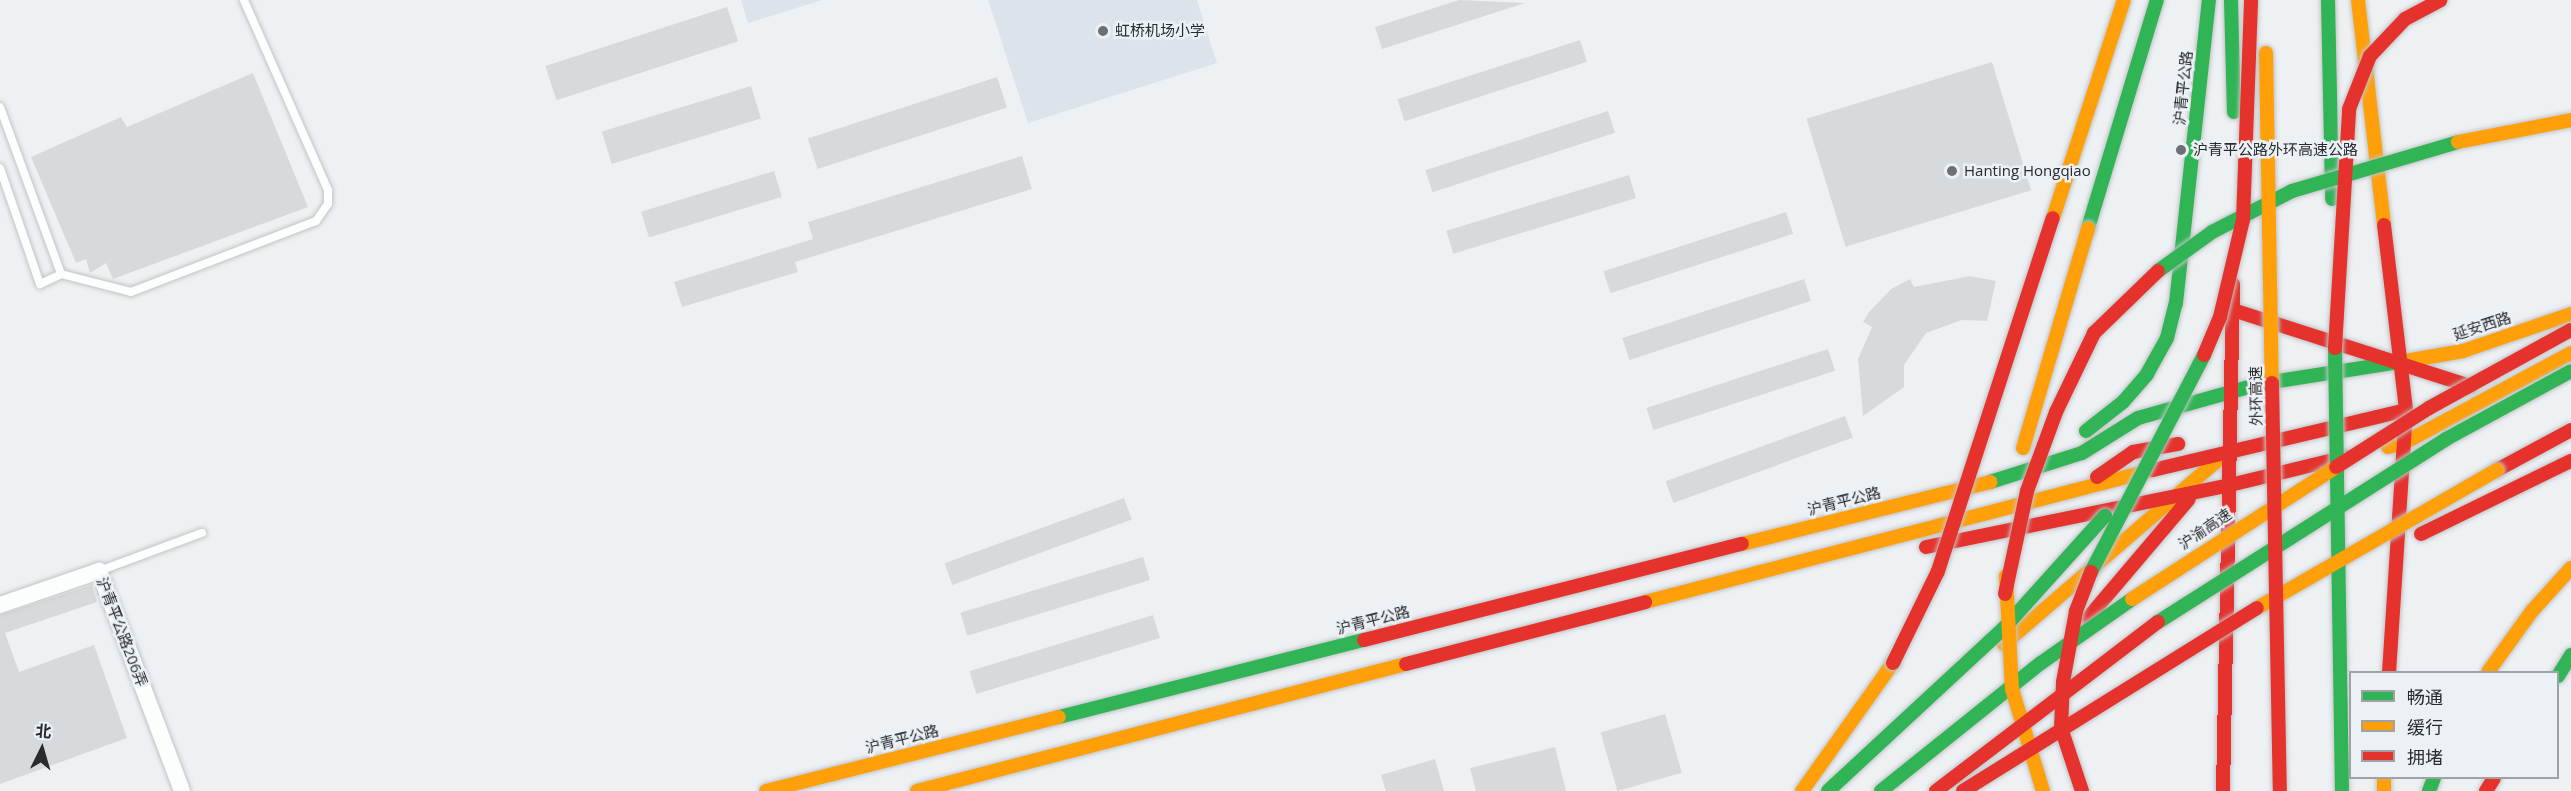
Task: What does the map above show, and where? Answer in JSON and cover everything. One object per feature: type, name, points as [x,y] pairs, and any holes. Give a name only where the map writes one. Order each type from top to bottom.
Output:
[{"type":"main road","points":[[1802,791],[1893,663],[1938,571],[2124,0]]},
{"type":"main road","points":[[2043,791],[2012,688],[2006,594],[2011,488],[2157,0]]},
{"type":"main road","name":"沪青平公路","points":[[1988,482],[2094,427],[2147,374],[2167,338],[2176,303],[2209,0]]},
{"type":"main road","points":[[2223,791],[2233,310],[2231,0]]},
{"type":"main road","points":[[2082,791],[2061,728],[2063,682],[2076,611],[2100,550],[2193,383],[2220,317],[2243,220],[2251,0]]},
{"type":"main road","name":"外环高速","points":[[2265,0],[2280,791]]},
{"type":"main road","points":[[2328,0],[2342,791]]},
{"type":"main road","points":[[2358,0],[2406,410],[2389,671]]},
{"type":"main road","points":[[2335,339],[2349,109],[2370,56],[2405,19],[2440,0]]},
{"type":"main road","points":[[2006,594],[2027,490],[2056,412],[2094,333],[2149,278],[2212,232],[2292,191],[2427,148],[2571,120]]},
{"type":"main road","points":[[2233,310],[2470,386]]},
{"type":"main road","points":[[2285,495],[2571,312]]},
{"type":"main road","name":"延安西路","points":[[2400,362],[2463,351],[2571,312]]},
{"type":"main road","name":"沪渝高速","points":[[1881,791],[2050,656],[2285,495],[2571,330]]},
{"type":"main road","points":[[917,791],[2080,488],[2230,450],[2406,410],[2571,352]]},
{"type":"main road","points":[[1876,541],[1928,547],[2180,493],[2195,492],[2404,443],[2571,352]]},
{"type":"main road","name":"沪青平公路","points":[[765,791],[1988,482],[2082,453],[2138,418],[2231,392],[2400,362]]},
{"type":"main road","points":[[1935,791],[2062,692],[2186,603],[2436,445],[2571,371]]},
{"type":"main road","points":[[1962,791],[2190,647],[2571,430]]},
{"type":"main road","points":[[2080,488],[2133,452],[2185,442],[2230,450]]},
{"type":"main road","points":[[1903,791],[2046,666],[2230,450]]},
{"type":"main road","points":[[1833,791],[2230,450]]},
{"type":"main road","points":[[1828,791],[2004,628],[2086,540],[2154,456]]},
{"type":"main road","points":[[2190,647],[2571,461]]},
{"type":"main road","points":[[2489,671],[2532,611],[2571,568]]},
{"type":"main road","points":[[2559,674],[2571,655]]},
{"type":"street","name":"沪青平公路206弄","points":[[0,605],[99,571],[182,791]]},
{"type":"lane","points":[[0,168],[40,284],[61,274],[131,292],[316,222],[328,204],[328,190],[244,0]]},
{"type":"lane","points":[[0,107],[61,274]]},
{"type":"lane","points":[[99,571],[201,533]]},
{"type":"shaded area","points":[[741,0],[822,0],[748,23]]},
{"type":"shaded area","name":"虹桥机场小学","points":[[988,0],[1197,0],[1217,63],[1028,123]]},
{"type":"building","points":[[1459,0],[1525,3],[1382,49],[1375,27]]},
{"type":"building","points":[[727,7],[738,41],[556,100],[545,66]]},
{"type":"building","points":[[1580,40],[1587,62],[1405,121],[1397,99]]},
{"type":"building","points":[[1992,62],[2031,190],[1846,247],[1806,119]]},
{"type":"building","points":[[253,73],[308,207],[113,279],[106,263],[90,273],[86,259],[76,263],[31,157],[121,117],[127,127]]},
{"type":"building","points":[[997,77],[1007,107],[818,169],[808,138]]},
{"type":"building","points":[[751,86],[761,119],[612,164],[602,132]]},
{"type":"building","points":[[1608,111],[1615,133],[1433,192],[1425,170]]},
{"type":"building","points":[[1022,156],[1032,189],[795,262],[798,272],[682,307],[674,282],[813,239],[808,222]]},
{"type":"building","points":[[774,171],[782,197],[649,237],[641,212]]},
{"type":"building","points":[[1629,175],[1636,198],[1453,254],[1446,231]]},
{"type":"building","points":[[1786,212],[1793,234],[1611,293],[1603,271]]},
{"type":"building","points":[[1970,276],[1996,281],[1987,321],[1962,320],[1926,333],[1904,365],[1904,387],[1863,416],[1858,359],[1872,327],[1863,322],[1869,312],[1891,289],[1910,279],[1914,287]]},
{"type":"building","points":[[1804,279],[1811,301],[1629,360],[1622,338]]},
{"type":"building","points":[[1828,349],[1835,371],[1653,430],[1646,408]]},
{"type":"building","points":[[1845,416],[1853,438],[1673,503],[1666,481]]},
{"type":"building","points":[[1124,498],[1132,520],[952,585],[945,563]]},
{"type":"building","points":[[1143,557],[1150,580],[967,636],[960,613]]},
{"type":"building","points":[[92,585],[97,602],[5,633],[19,672],[94,645],[127,738],[0,784],[0,615]]},
{"type":"building","points":[[1153,615],[1160,638],[976,694],[969,671]]},
{"type":"building","points":[[1665,714],[1682,773],[1617,791],[1601,732]]},
{"type":"building","points":[[1555,747],[1566,791],[1476,791],[1470,768]]},
{"type":"building","points":[[1435,759],[1444,791],[1386,791],[1381,775]]},
{"type":"traffic: fast","points":[[2088,228],[2157,0]]},
{"type":"traffic: fast","points":[[2086,431],[2123,402],[2147,374],[2167,338],[2176,303],[2209,0]]},
{"type":"traffic: fast","points":[[2231,0],[2234,112]]},
{"type":"traffic: fast","points":[[2328,0],[2332,199]]},
{"type":"traffic: fast","points":[[2158,271],[2212,232],[2292,191],[2458,142]]},
{"type":"traffic: fast","points":[[2335,348],[2342,791]]},
{"type":"traffic: fast","points":[[2091,572],[2204,355]]},
{"type":"traffic: fast","points":[[1990,482],[2082,453],[2138,418],[2259,384],[2400,362]]},
{"type":"traffic: fast","points":[[2158,622],[2446,439],[2571,371]]},
{"type":"traffic: fast","points":[[1828,791],[2004,628],[2105,516]]},
{"type":"traffic: fast","points":[[1881,791],[2041,663],[2132,599]]},
{"type":"traffic: fast","points":[[1059,717],[1364,640]]},
{"type":"traffic: fast","points":[[2559,674],[2571,655]]},
{"type":"traffic: fast","points":[[2429,791],[2434,779]]},
{"type":"traffic: slow","points":[[2053,218],[2124,0]]},
{"type":"traffic: slow","points":[[2358,0],[2384,225]]},
{"type":"traffic: slow","points":[[2266,53],[2272,383]]},
{"type":"traffic: slow","points":[[2458,142],[2571,120]]},
{"type":"traffic: slow","points":[[2023,448],[2088,228]]},
{"type":"traffic: slow","points":[[2400,362],[2463,351],[2571,314]]},
{"type":"traffic: slow","points":[[2388,447],[2404,443],[2571,353]]},
{"type":"traffic: slow","points":[[2004,644],[2227,452]]},
{"type":"traffic: slow","points":[[2132,599],[2336,467]]},
{"type":"traffic: slow","points":[[1645,602],[2153,470]]},
{"type":"traffic: slow","points":[[2257,608],[2497,470]]},
{"type":"traffic: slow","points":[[1742,544],[1990,482]]},
{"type":"traffic: slow","points":[[2489,671],[2532,611],[2571,568]]},
{"type":"traffic: slow","points":[[2006,576],[2012,689],[2043,791]]},
{"type":"traffic: slow","points":[[1802,791],[1893,663]]},
{"type":"traffic: slow","points":[[917,791],[1406,664]]},
{"type":"traffic: slow","points":[[766,791],[1059,717]]},
{"type":"traffic: slow","points":[[2384,779],[2384,791]]},
{"type":"traffic: jam","points":[[2204,355],[2220,317],[2243,220],[2251,0]]},
{"type":"traffic: jam","points":[[2335,348],[2349,109],[2370,56],[2405,19],[2440,0]]},
{"type":"traffic: jam","points":[[1893,663],[1938,571],[2053,218]]},
{"type":"traffic: jam","points":[[2384,225],[2406,410],[2389,671]]},
{"type":"traffic: jam","points":[[2005,594],[2027,491],[2056,412],[2094,333],[2158,271]]},
{"type":"traffic: jam","points":[[2223,791],[2233,284]]},
{"type":"traffic: jam","points":[[2233,310],[2470,386]]},
{"type":"traffic: jam","points":[[2336,467],[2429,408],[2571,330]]},
{"type":"traffic: jam","points":[[2272,383],[2280,791]]},
{"type":"traffic: jam","points":[[2153,470],[2406,410]]},
{"type":"traffic: jam","points":[[2497,470],[2571,430]]},
{"type":"traffic: jam","points":[[2097,477],[2133,452],[2178,444]]},
{"type":"traffic: jam","points":[[2230,485],[2346,457]]},
{"type":"traffic: jam","points":[[2421,534],[2571,461]]},
{"type":"traffic: jam","points":[[1926,547],[2230,485]]},
{"type":"traffic: jam","points":[[2082,625],[2189,499]]},
{"type":"traffic: jam","points":[[1364,640],[1742,544]]},
{"type":"traffic: jam","points":[[2082,791],[2061,728],[2063,682],[2076,611],[2091,572]]},
{"type":"traffic: jam","points":[[1406,664],[1645,602]]},
{"type":"traffic: jam","points":[[1963,791],[2257,608]]},
{"type":"traffic: jam","points":[[1936,791],[2158,622]]},
{"type":"traffic: jam","points":[[2486,791],[2493,779]]},
{"type":"place","name":"虹桥机场小学","points":[[1103,31]]},
{"type":"place","name":"沪青平公路外环高速公路","points":[[2181,150]]},
{"type":"place","name":"Hanting Hongqiao","points":[[1952,171]]}]
